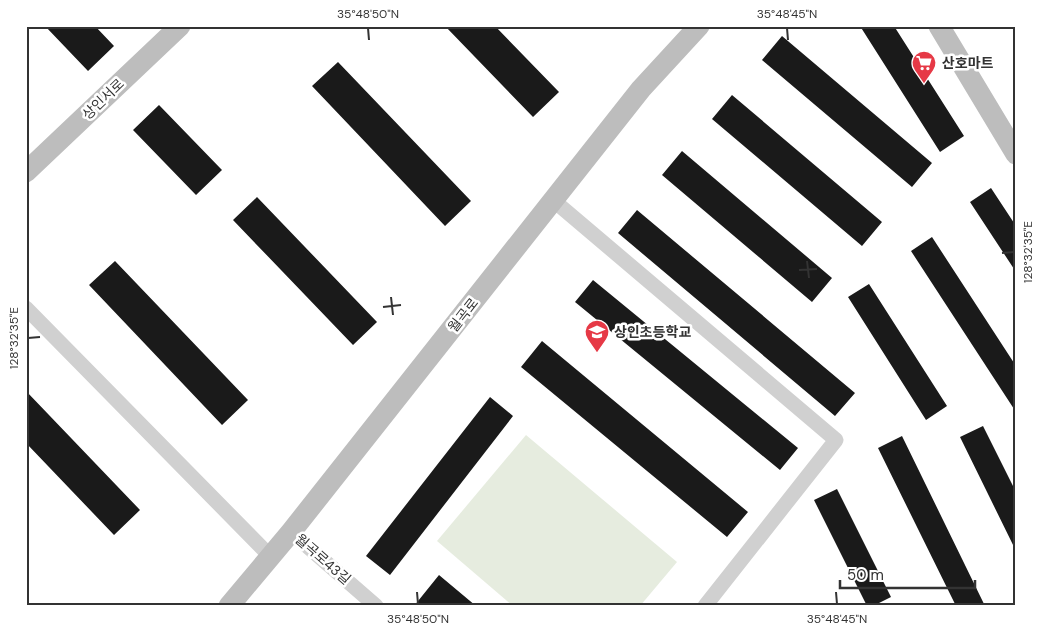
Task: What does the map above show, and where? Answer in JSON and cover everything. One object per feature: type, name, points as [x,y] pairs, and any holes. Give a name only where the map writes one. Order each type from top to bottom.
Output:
[{"type":"main road","name":"상인서로","points":[[26,172],[180,26]]},
{"type":"main road","name":"월곡로","points":[[229,606],[292,532],[641,89],[698,26]]},
{"type":"main road","points":[[940,26],[1016,154]]},
{"type":"street","points":[[553,200],[836,440],[705,606]]},
{"type":"street","points":[[26,308],[271,558]]},
{"type":"street","name":"월곡로43길","points":[[292,532],[376,606]]},
{"type":"shaded area","points":[[526,435],[677,562],[640,606],[513,606],[437,541]]},
{"type":"building","points":[[45,26],[95,26],[114,46],[88,71]]},
{"type":"building","points":[[445,26],[495,26],[559,92],[533,117]]},
{"type":"building","points":[[860,26],[894,26],[964,136],[940,152]]},
{"type":"building","points":[[782,36],[932,163],[912,187],[762,60]]},
{"type":"building","points":[[338,62],[471,201],[445,226],[312,86]]},
{"type":"building","points":[[732,95],[882,222],[862,246],[712,119]]},
{"type":"building","points":[[159,105],[222,170],[196,195],[133,130]]},
{"type":"building","points":[[682,151],[832,278],[812,302],[662,175]]},
{"type":"building","points":[[991,188],[1016,226],[1016,272],[970,202]]},
{"type":"building","points":[[257,197],[377,322],[353,345],[233,220]]},
{"type":"building","points":[[637,210],[855,393],[835,416],[618,233]]},
{"type":"building","points":[[932,237],[1016,366],[1014,409],[911,251]]},
{"type":"building","points":[[115,261],[248,400],[222,425],[89,285]]},
{"type":"building","points":[[593,280],[798,448],[780,470],[575,302]]},
{"type":"building","points":[[869,284],[947,406],[926,420],[848,297]]},
{"type":"building","points":[[542,341],[748,512],[727,537],[521,367]]},
{"type":"building","points":[[26,391],[140,510],[114,535],[26,443]]},
{"type":"building","points":[[490,397],[513,416],[390,575],[366,556]]},
{"type":"building","points":[[983,426],[1016,492],[1016,551],[960,437]]},
{"type":"building","points":[[902,436],[985,606],[956,606],[878,448]]},
{"type":"building","points":[[837,489],[891,597],[873,606],[867,606],[814,500]]},
{"type":"building","points":[[439,575],[476,606],[414,606]]},
{"type":"place","name":"산호마트","points":[[924,84]]},
{"type":"place","name":"상인초등학교","points":[[597,353]]}]
